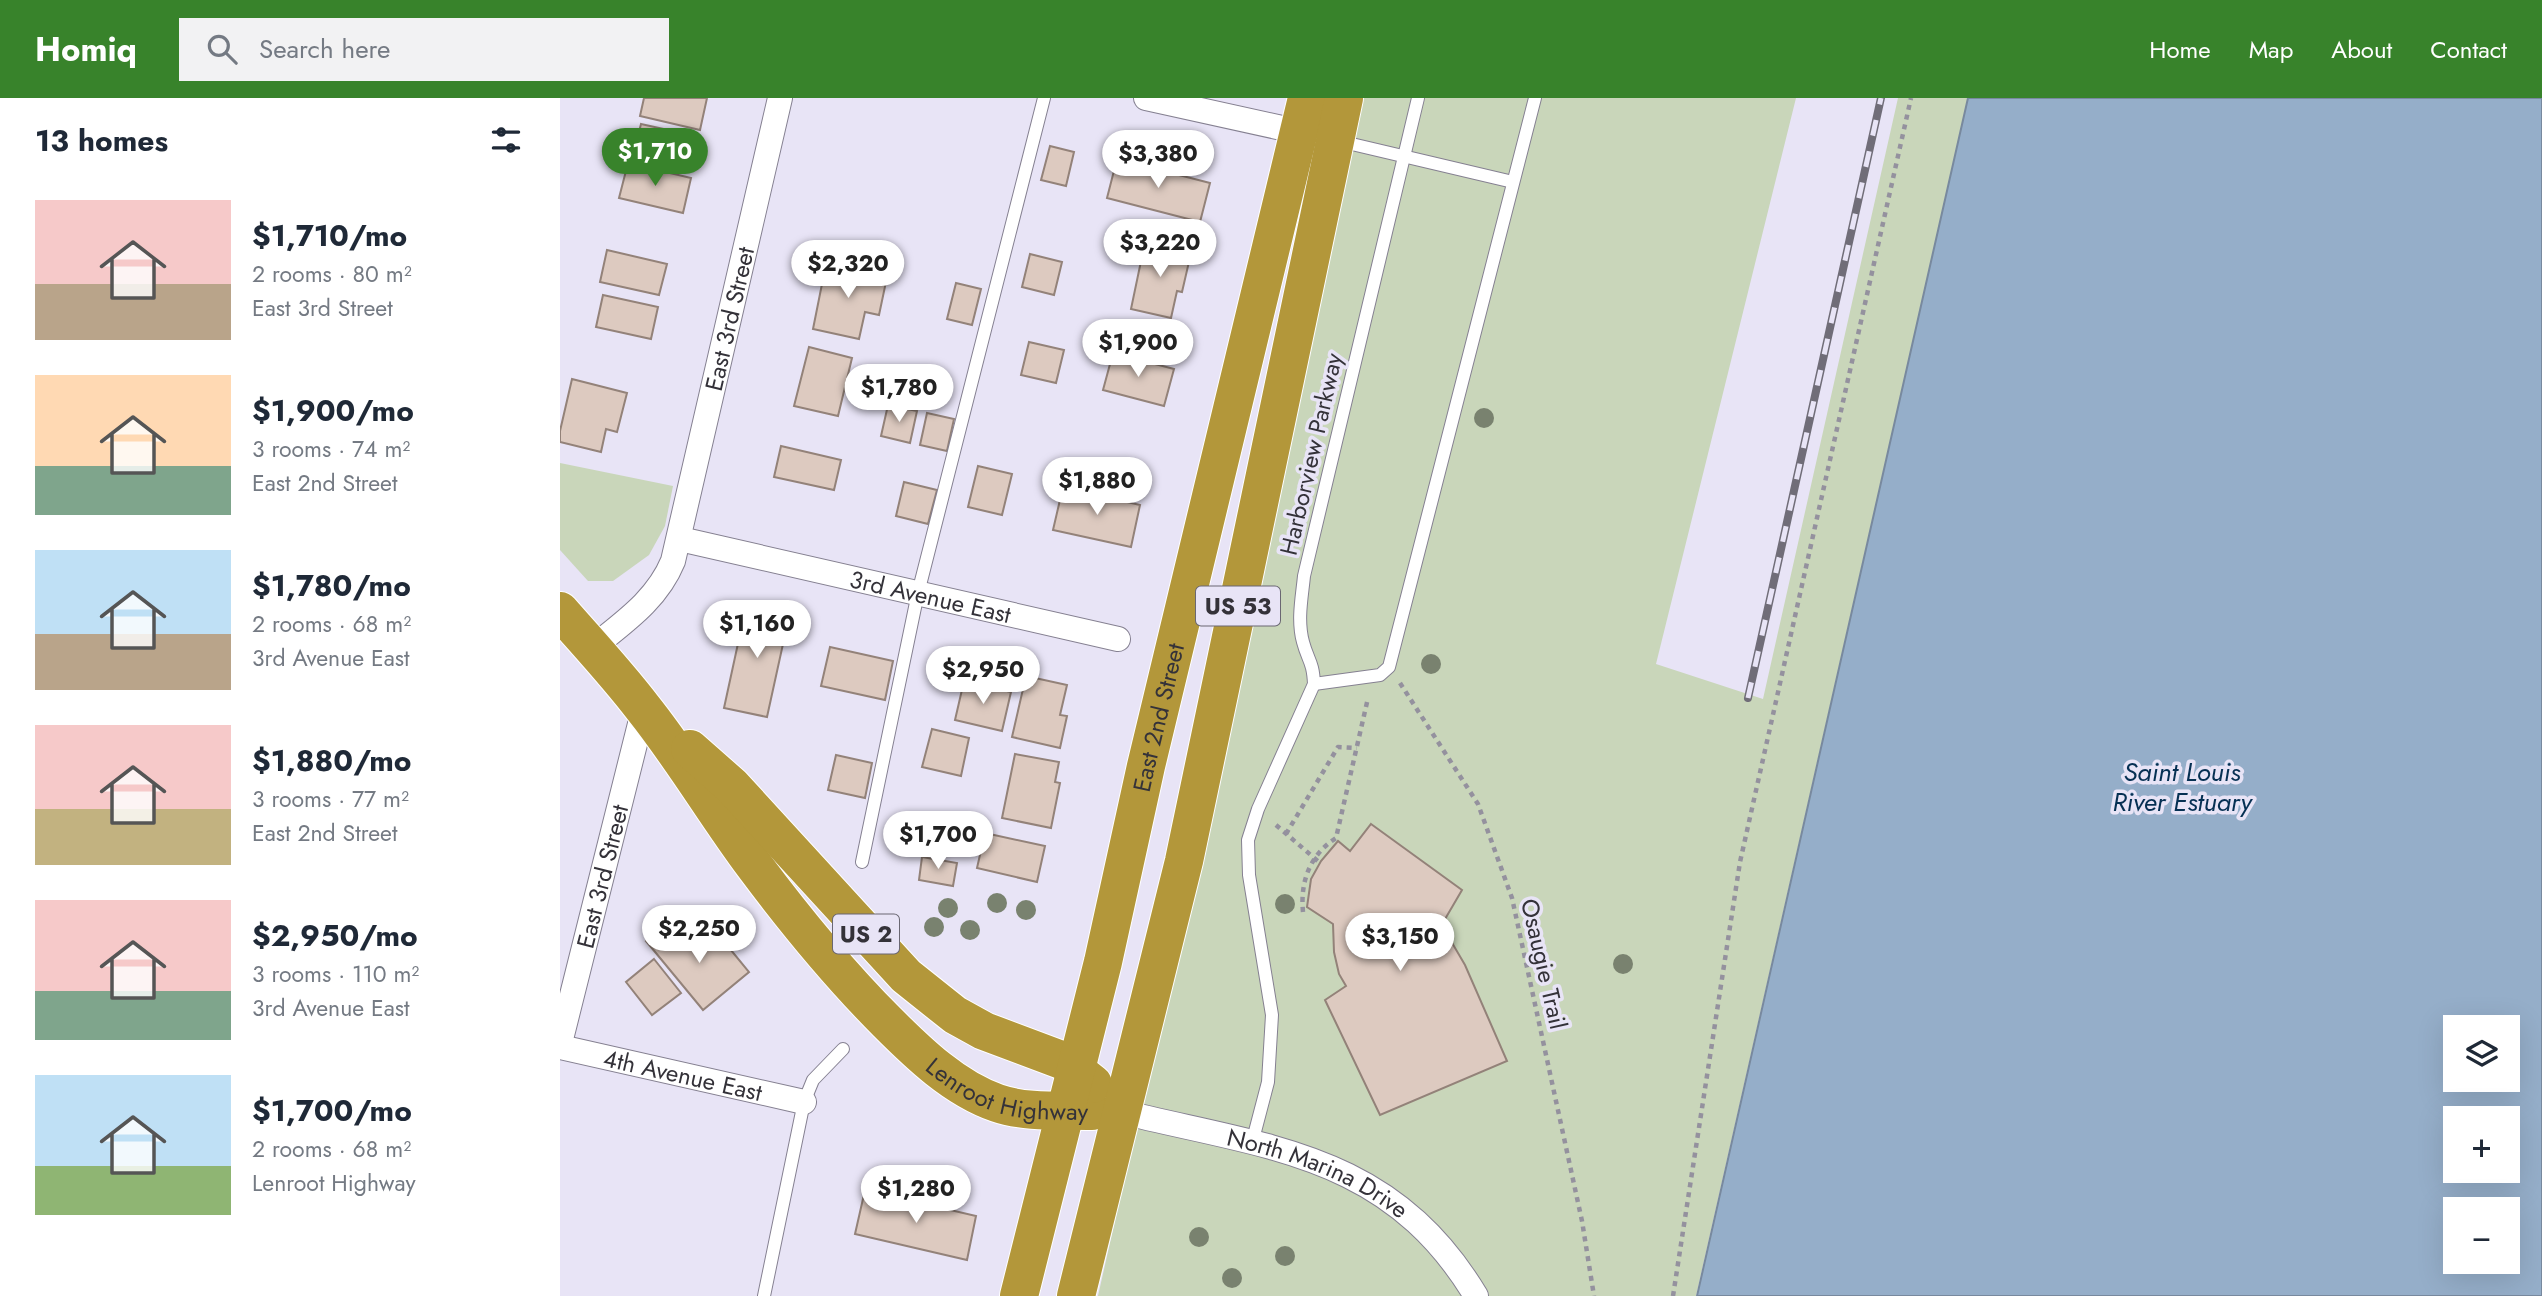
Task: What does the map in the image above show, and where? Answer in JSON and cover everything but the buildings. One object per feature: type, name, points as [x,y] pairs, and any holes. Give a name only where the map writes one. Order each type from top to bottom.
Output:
[{"type":"highway","name":"East 2nd Street","points":[[1019,1296],[1103,962],[1146,766],[1314,124],[1344,98]]},
{"type":"highway","name":"East 2nd Street","points":[[1076,1296],[1184,861],[1314,124]]},
{"type":"highway","name":"Lenroot Highway","points":[[560,611],[644,708],[776,894],[863,998],[937,1069],[972,1091],[998,1103],[1066,1111],[1122,1112]]},
{"type":"highway","name":"Lenroot Highway","points":[[644,708],[732,786],[906,976],[955,1015],[984,1031],[1064,1061],[1122,1112]]},
{"type":"street","name":"East 3rd Street","points":[[680,539],[780,98]]},
{"type":"street","points":[[1146,98],[1314,124]]},
{"type":"street","name":"3rd Avenue East","points":[[680,539],[1118,639]]},
{"type":"street","points":[[593,648],[658,590],[668,573],[680,539]]},
{"type":"street","name":"East 3rd Street","points":[[560,1045],[644,708]]},
{"type":"street","name":"4th Avenue East","points":[[560,1045],[804,1102]]},
{"type":"street","name":"North Marina Drive","points":[[1122,1112],[1316,1160],[1357,1179],[1386,1197],[1430,1235],[1452,1260],[1476,1296]]},
{"type":"lane","points":[[862,862],[918,593],[1044,98]]},
{"type":"lane","name":"Harborview Parkway","points":[[1314,684],[1313,665],[1303,642],[1300,613],[1304,576],[1418,98]]},
{"type":"lane","points":[[1252,1143],[1268,1082],[1272,1015],[1249,875],[1248,840],[1258,809],[1314,684],[1373,677],[1389,667],[1535,98]]},
{"type":"lane","points":[[1314,124],[1404,157],[1513,182]]},
{"type":"lane","points":[[764,1296],[804,1102],[813,1080],[843,1049]]},
{"type":"path","points":[[1673,1296],[1740,862],[1911,98]]},
{"type":"path","name":"Osaugie Trail","points":[[1389,667],[1478,804],[1512,898],[1570,1166],[1594,1296]]},
{"type":"path","points":[[1303,912],[1301,898],[1304,879],[1315,859],[1327,844],[1336,838],[1373,677]]},
{"type":"path","points":[[1286,834],[1338,747],[1357,748]]},
{"type":"path","points":[[1258,809],[1320,863]]},
{"type":"green space","points":[[1361,98],[1796,98],[1656,664],[1763,699],[1898,98],[1968,98],[1696,1296],[1098,1296]]},
{"type":"green space","points":[[560,463],[673,486],[665,526],[649,555],[613,581],[588,581],[560,550]]},
{"type":"water","name":"Saint Louis River Estuary","points":[[1968,98],[2542,98],[2542,1296],[1697,1296]]},
{"type":"railway","points":[[1748,698],[1881,98]]}]
